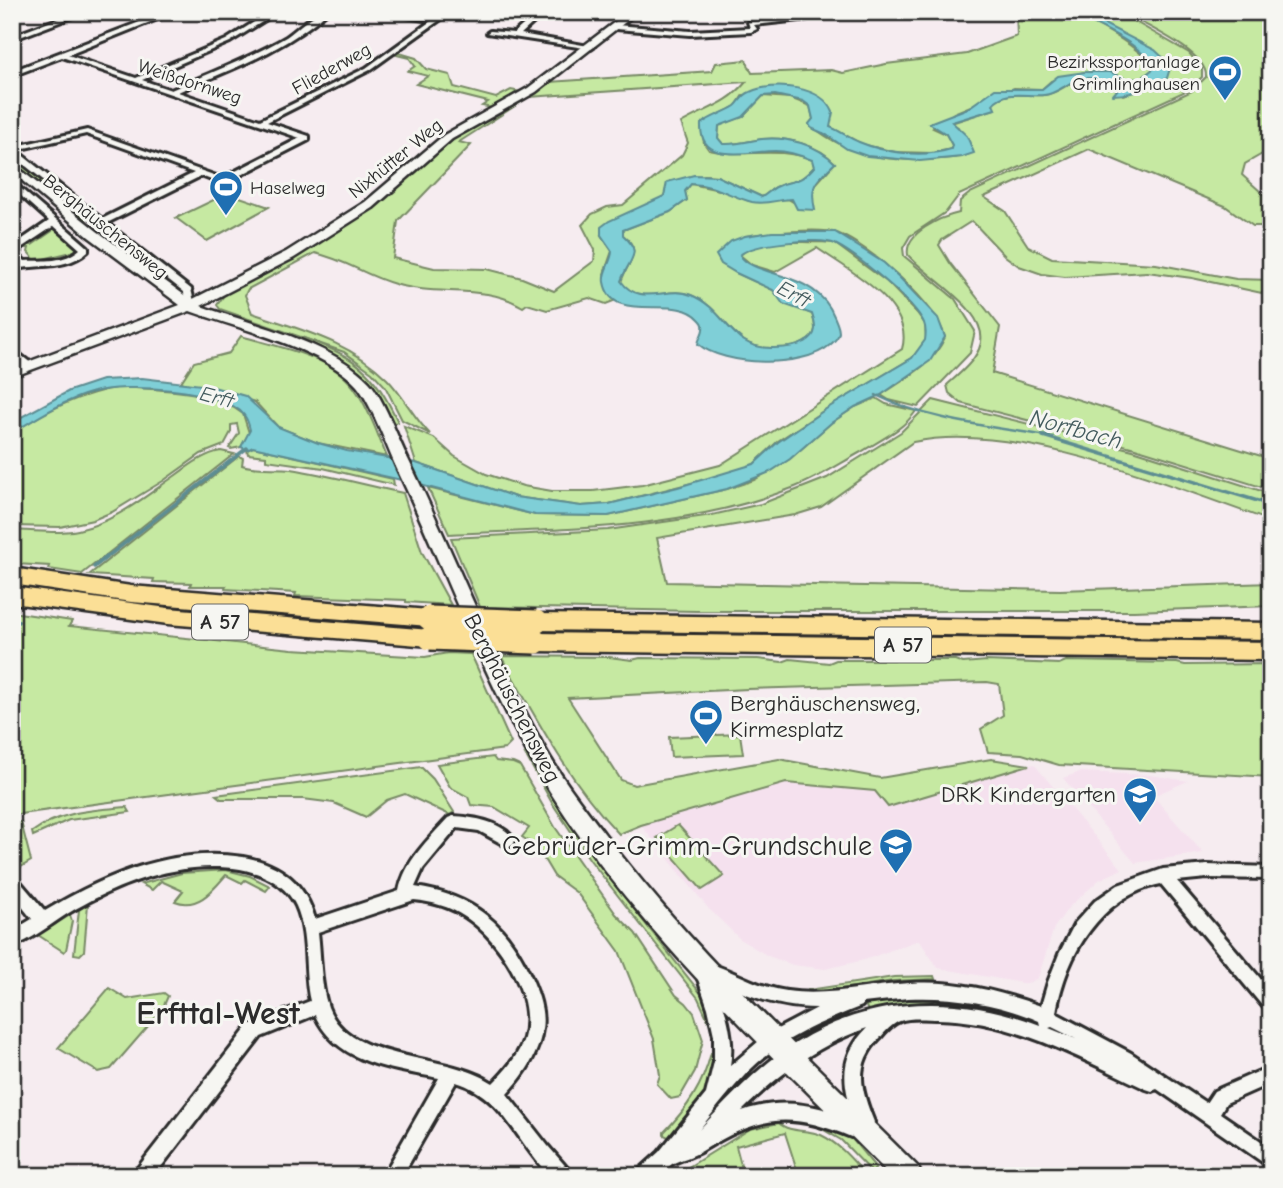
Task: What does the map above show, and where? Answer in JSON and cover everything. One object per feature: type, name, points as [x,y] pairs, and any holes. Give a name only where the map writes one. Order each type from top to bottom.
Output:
[{"type":"highway","name":"A 57","points":[[12,576],[131,594],[429,628]]},
{"type":"highway","name":"A 57","points":[[12,595],[208,621],[1271,651]]},
{"type":"highway","points":[[1138,627],[1271,617]]},
{"type":"highway","name":"A 57","points":[[536,632],[1138,627],[1271,631]]},
{"type":"main road","name":"Nixhütter Weg","points":[[12,373],[190,306],[262,270],[339,226],[402,179],[448,138],[532,90],[634,12]]},
{"type":"main road","name":"Berghäuschensweg","points":[[12,166],[93,234],[190,306],[312,350],[346,368],[371,396],[415,489],[455,585],[535,749],[565,797],[610,860],[701,965],[909,1176]]},
{"type":"street","points":[[12,37],[83,12]]},
{"type":"street","points":[[12,74],[172,12]]},
{"type":"street","points":[[136,80],[228,41],[275,12]]},
{"type":"street","points":[[172,92],[271,49],[324,12]]},
{"type":"street","points":[[379,12],[435,20]]},
{"type":"street","name":"Fliederweg","points":[[261,122],[360,73],[448,12]]},
{"type":"street","points":[[516,35],[541,12]]},
{"type":"street","points":[[616,27],[670,33],[754,30],[750,23],[807,18],[806,12]]},
{"type":"street","points":[[489,33],[591,47]]},
{"type":"street","name":"Weißdornweg","points":[[63,55],[306,138],[222,181],[201,173]]},
{"type":"street","points":[[12,150],[87,132],[201,173]]},
{"type":"street","name":"Berghäuschensweg","points":[[12,150],[188,291],[190,306]]},
{"type":"street","points":[[102,222],[201,173]]},
{"type":"street","name":"Berghäuschensweg","points":[[14,187],[55,221],[83,245],[83,251],[62,262],[40,266],[17,265],[17,247],[55,221]]},
{"type":"street","points":[[12,351],[28,366]]},
{"type":"street","points":[[406,894],[408,880],[418,864],[453,822],[487,825],[508,841]]},
{"type":"street","points":[[12,940],[43,920],[119,880],[140,873],[170,865],[223,860],[263,868],[280,877],[299,897],[310,928],[318,1006],[337,1034],[384,1060],[452,1073],[495,1093],[512,1110],[548,1164],[563,1176]]},
{"type":"street","points":[[1046,1035],[1049,997],[1073,939],[1080,927],[1107,899],[1127,886],[1163,875],[1271,873]]},
{"type":"street","points":[[1163,875],[1271,1004]]},
{"type":"street","points":[[12,883],[43,920]]},
{"type":"street","points":[[310,928],[406,894],[432,894],[451,900],[477,914],[494,929],[521,968],[534,1017],[534,1030],[514,1073],[495,1093]]},
{"type":"street","points":[[701,965],[757,992],[786,999],[811,1000],[923,990],[962,992],[1003,999],[1048,1016],[1115,1052],[1271,1159]]},
{"type":"street","points":[[701,965],[724,1031],[723,1064],[711,1102]]},
{"type":"street","points":[[669,1156],[684,1152],[701,1140],[764,1079],[783,1048],[818,1016],[878,994]]},
{"type":"street","points":[[142,1176],[255,1031],[318,1006]]},
{"type":"street","points":[[645,1176],[669,1156],[676,1142],[747,1061],[867,1018],[897,1013],[927,1011],[1008,1021],[1046,1035],[1177,1094]]},
{"type":"street","points":[[879,1146],[859,1107],[854,1091],[853,1068],[866,1038],[897,1013]]},
{"type":"street","points":[[392,1176],[452,1073]]},
{"type":"street","points":[[1209,1115],[1220,1097],[1271,1074]]},
{"type":"street","points":[[701,1140],[752,1115],[797,1111],[829,1117],[879,1146]]},
{"type":"shaded area","name":"Gebrüder-Grimm-Grundschule","points":[[1034,764],[1122,869],[1099,880],[1068,908],[1054,928],[1038,978],[1027,984],[938,968],[919,940],[864,960],[825,969],[793,965],[768,956],[741,940],[708,908],[641,825],[786,783],[876,791],[888,807]]},
{"type":"shaded area","name":"DRK Kindergarten","points":[[1080,772],[1150,775],[1188,781],[1153,796],[1203,853],[1135,863],[1063,778]]},
{"type":"green space","points":[[1016,12],[1066,12],[1087,20],[1128,44],[1140,53],[1153,69],[1143,77],[1129,80],[1110,72],[1084,72],[1051,81],[1042,89],[1014,88],[954,113],[933,128],[946,134],[952,145],[951,149],[932,153],[895,152],[862,144],[830,127],[812,94],[743,95],[736,106],[701,124],[704,143],[709,150],[786,153],[813,160],[814,167],[799,180],[782,184],[762,197],[717,176],[705,175],[668,182],[664,196],[601,235],[612,251],[604,274],[610,296],[616,300],[606,304],[589,298],[547,310],[527,304],[523,307],[493,295],[411,288],[385,281],[315,253],[248,289],[245,295],[252,313],[324,338],[372,366],[393,385],[430,434],[402,420],[385,386],[372,372],[344,352],[220,309],[217,305],[225,294],[360,213],[407,179],[453,138],[549,82],[712,71],[716,63],[746,60],[752,73],[831,70],[843,73],[886,64],[967,54],[1017,36]],"holes":[[[746,82],[724,101],[681,123],[688,143],[682,155],[623,205],[607,207],[592,214],[582,225],[595,250],[594,261],[554,291],[522,278],[487,269],[434,268],[393,258],[398,221],[471,145],[459,142],[529,97]]]},
{"type":"green space","points":[[1081,12],[1118,12],[1189,53],[1202,68],[1202,77],[1188,90],[959,195],[946,212],[910,236],[903,248],[904,256],[955,299],[975,331],[970,353],[918,407],[889,400],[881,395],[917,371],[933,356],[945,337],[939,323],[916,293],[884,263],[837,233],[806,231],[745,236],[736,273],[773,290],[784,303],[812,314],[814,333],[805,342],[794,346],[759,347],[747,343],[713,310],[691,295],[673,292],[637,294],[621,282],[633,252],[633,246],[623,235],[623,230],[670,212],[687,200],[685,192],[691,184],[729,192],[749,201],[788,199],[795,203],[811,190],[835,163],[820,151],[791,141],[771,138],[723,144],[718,139],[719,125],[743,117],[763,96],[790,98],[810,106],[813,119],[809,124],[844,146],[881,157],[920,160],[962,157],[958,127],[951,123],[995,109],[992,104],[1003,97],[1051,94],[1084,78],[1104,82],[1123,95],[1154,87],[1166,59]]},
{"type":"green space","points":[[1122,12],[1181,12],[1195,18],[1222,18],[1222,12],[1231,12],[1236,18],[1271,19],[1271,149],[1245,164],[1242,175],[1271,201],[1271,226],[1253,226],[1225,206],[1089,149],[984,197],[1005,211],[1028,246],[1052,258],[1156,264],[1236,279],[1271,280],[1271,295],[1192,278],[1147,272],[1065,277],[1042,274],[1019,266],[1005,256],[972,221],[942,240],[939,245],[1000,327],[992,373],[1271,459],[1271,490],[1135,448],[961,403],[949,393],[947,385],[973,359],[979,349],[981,336],[977,322],[969,310],[908,255],[912,240],[925,227],[959,213],[960,201],[970,193],[1192,91],[1206,77],[1197,58],[1186,49]]},
{"type":"green space","points":[[396,52],[416,58],[426,69],[450,75],[454,87],[496,98],[511,90],[521,92],[492,108],[482,106],[488,102],[416,84],[428,76],[408,71],[415,66],[409,58],[393,54]]},
{"type":"green space","points":[[12,154],[89,217],[86,219],[74,209],[71,210],[12,161]]},
{"type":"green space","name":"Haselweg","points":[[228,193],[269,207],[207,241],[176,218]]},
{"type":"green space","points":[[53,227],[80,250],[30,263],[34,259],[28,252],[29,248],[22,248],[24,245],[32,245],[52,231]]},
{"type":"green space","points":[[834,243],[887,282],[925,324],[926,340],[912,358],[778,441],[754,464],[731,473],[609,504],[581,506],[515,497],[416,463],[404,426],[434,438],[454,456],[486,474],[523,486],[552,491],[593,491],[642,485],[720,465],[902,349],[903,333],[899,317],[889,303],[861,278],[817,248],[775,272],[752,265],[740,255],[767,244]]},
{"type":"green space","points":[[241,336],[320,361],[347,379],[366,407],[387,457],[318,443],[278,427],[255,402],[181,382],[194,362],[229,353]]},
{"type":"green space","points":[[301,337],[336,351],[361,367],[380,389],[398,422],[390,424],[367,381],[337,357]]},
{"type":"green space","points":[[122,387],[185,392],[216,399],[243,414],[249,433],[241,447],[231,449],[229,448],[239,433],[237,424],[231,425],[231,432],[224,445],[201,454],[163,481],[112,512],[93,520],[60,527],[12,526],[12,433],[65,404],[92,393]]},
{"type":"green space","points":[[876,398],[886,404],[916,411],[905,424],[891,434],[812,479],[754,501],[711,512],[624,525],[449,534],[428,488],[535,515],[608,516],[727,489],[754,480],[790,459],[831,423],[855,407]]},
{"type":"green space","points":[[933,400],[1133,450],[1271,494],[1271,521],[1141,475],[1046,448],[999,440],[954,438],[913,442],[821,507],[795,515],[657,538],[667,582],[1060,590],[1271,583],[1271,606],[1134,611],[696,611],[480,607],[451,538],[608,530],[712,515],[761,504],[827,478],[901,432]]},
{"type":"green space","points":[[253,447],[393,479],[394,485],[323,468],[266,460],[266,456],[248,454],[247,450]]},
{"type":"green space","points":[[221,451],[234,454],[82,574],[49,569],[50,566],[16,564],[18,561],[12,560],[12,530],[62,532],[91,527],[126,510],[200,459]]},
{"type":"green space","points":[[239,456],[243,458],[242,465],[248,467],[291,469],[403,493],[422,552],[451,605],[406,600],[295,596],[296,593],[225,589],[226,586],[190,586],[191,583],[89,575]]},
{"type":"green space","points":[[12,612],[72,621],[69,626],[292,649],[425,657],[448,653],[471,654],[511,743],[505,749],[12,815]]},
{"type":"green space","points":[[501,656],[609,657],[632,660],[758,659],[782,662],[790,659],[829,663],[836,660],[955,660],[963,663],[987,661],[1059,664],[1066,661],[1185,665],[1271,664],[1271,777],[1059,765],[1022,754],[988,752],[981,729],[1003,715],[999,684],[987,682],[748,689],[568,698],[621,780],[634,785],[779,759],[880,778],[991,759],[1029,765],[888,807],[875,791],[786,783],[641,825],[619,834],[569,771]]},
{"type":"green space","name":"Berghäuschensweg, Kirmesplatz","points":[[740,734],[743,754],[671,757],[669,737]]},
{"type":"green space","points":[[525,754],[528,754],[567,817],[610,878],[702,995],[709,1008],[714,1033],[698,998],[590,860],[552,803]]},
{"type":"green space","points":[[493,757],[496,761],[520,766],[555,827],[616,914],[635,933],[676,995],[694,1013],[703,1040],[695,1071],[680,1097],[671,1099],[657,1084],[660,1075],[654,1039],[619,951],[577,893],[554,876],[536,846],[522,837],[529,828],[494,807],[471,805],[468,797],[450,787],[437,764]]},
{"type":"green space","points":[[421,767],[433,779],[454,812],[450,815],[405,794],[387,800],[366,817],[334,803],[303,799],[221,799],[216,795]]},
{"type":"green space","points":[[127,807],[130,812],[69,820],[33,836],[32,832],[43,825],[66,816]]},
{"type":"green space","points":[[12,822],[21,822],[31,861],[14,871]]},
{"type":"green space","points":[[678,825],[724,876],[702,890],[657,838]]},
{"type":"green space","points":[[226,870],[250,876],[270,886],[266,891],[245,880],[242,883],[226,875],[198,901],[183,903],[175,901],[183,891],[161,881],[152,890],[141,884],[182,873]]},
{"type":"green space","points":[[88,904],[84,951],[80,955],[74,954],[79,910]]},
{"type":"green space","points":[[70,915],[72,921],[64,952],[38,935]]},
{"type":"green space","points":[[934,976],[935,979],[893,981],[808,994],[808,990],[894,977]]},
{"type":"green space","points":[[109,988],[127,999],[164,993],[168,996],[162,1010],[111,1069],[98,1072],[58,1048]]},
{"type":"green space","points":[[931,996],[994,1003],[1027,1016],[930,1005],[868,1011],[865,1004]]},
{"type":"green space","points":[[711,1053],[718,1054],[710,1089],[670,1138],[664,1135],[693,1096],[704,1076]]},
{"type":"green space","points":[[813,1120],[848,1134],[876,1168],[872,1172],[841,1140],[802,1122]]},
{"type":"green space","points":[[779,1123],[828,1139],[846,1153],[867,1176],[799,1176],[785,1133],[736,1146],[744,1176],[737,1176],[734,1169],[708,1176],[674,1176],[750,1129]]},
{"type":"water","name":"Erft","points":[[1068,12],[1081,12],[1155,50],[1171,65],[1167,78],[1149,88],[1113,95],[1118,89],[1088,78],[1076,80],[1050,94],[1017,95],[998,99],[993,104],[995,109],[952,122],[967,136],[974,153],[962,157],[920,161],[867,156],[847,149],[811,128],[809,124],[813,119],[810,106],[803,101],[775,95],[763,96],[743,117],[719,126],[718,138],[723,144],[771,138],[791,141],[820,151],[835,163],[816,183],[813,194],[815,210],[797,209],[792,199],[752,202],[709,187],[691,184],[685,191],[687,200],[670,212],[623,230],[623,235],[634,252],[621,281],[629,289],[645,295],[673,292],[691,295],[713,310],[747,343],[759,347],[782,348],[802,344],[812,336],[815,326],[812,314],[783,304],[773,290],[721,264],[716,255],[731,241],[745,236],[772,232],[835,232],[884,263],[938,318],[945,337],[930,361],[881,395],[855,407],[831,423],[790,459],[770,472],[727,489],[608,516],[535,515],[397,479],[253,447],[247,450],[241,447],[250,430],[244,415],[233,406],[195,393],[149,388],[94,392],[62,404],[12,433],[12,422],[69,391],[102,380],[142,378],[210,386],[245,396],[278,427],[318,443],[416,463],[515,497],[581,506],[609,504],[754,464],[778,442],[826,409],[912,358],[925,340],[925,325],[918,314],[884,280],[835,244],[802,241],[758,247],[740,255],[756,267],[795,280],[820,296],[833,313],[839,334],[830,345],[801,358],[763,362],[726,357],[698,344],[703,324],[689,312],[676,308],[632,306],[619,303],[609,295],[604,278],[612,251],[601,235],[601,227],[664,196],[667,182],[694,175],[717,176],[762,197],[782,184],[799,180],[808,173],[814,167],[812,160],[803,156],[780,151],[739,154],[716,151],[708,146],[702,137],[701,124],[735,106],[747,93],[760,89],[784,87],[808,91],[819,96],[833,112],[830,127],[869,146],[916,154],[951,149],[952,145],[946,134],[929,123],[968,108],[995,89],[1042,89],[1058,76],[1085,72],[1110,72],[1129,80],[1143,77],[1153,69],[1140,51],[1129,43]]},
{"type":"waterway","points":[[1165,59],[1185,69]]},
{"type":"waterway","points":[[1173,62],[1188,64]]},
{"type":"waterway","name":"Norfbach","points":[[876,395],[940,417],[1053,437]]},
{"type":"waterway","name":"Norfbach","points":[[1043,436],[1271,505]]},
{"type":"waterway","points":[[94,567],[247,448]]},
{"type":"waterway","points":[[12,627],[19,621]]},
{"type":"place","name":"Bezirkssportanlage Grimlinghausen","points":[[1225,102]]},
{"type":"place","name":"Haselweg","points":[[226,217]]},
{"type":"place","name":"Berghäuschensweg, Kirmesplatz","points":[[706,746]]},
{"type":"place","name":"DRK Kindergarten","points":[[1140,824]]},
{"type":"place","name":"Gebrüder-Grimm-Grundschule","points":[[896,875]]},
{"type":"district","name":"Erfttal-West","points":[[218,1013]]}]
